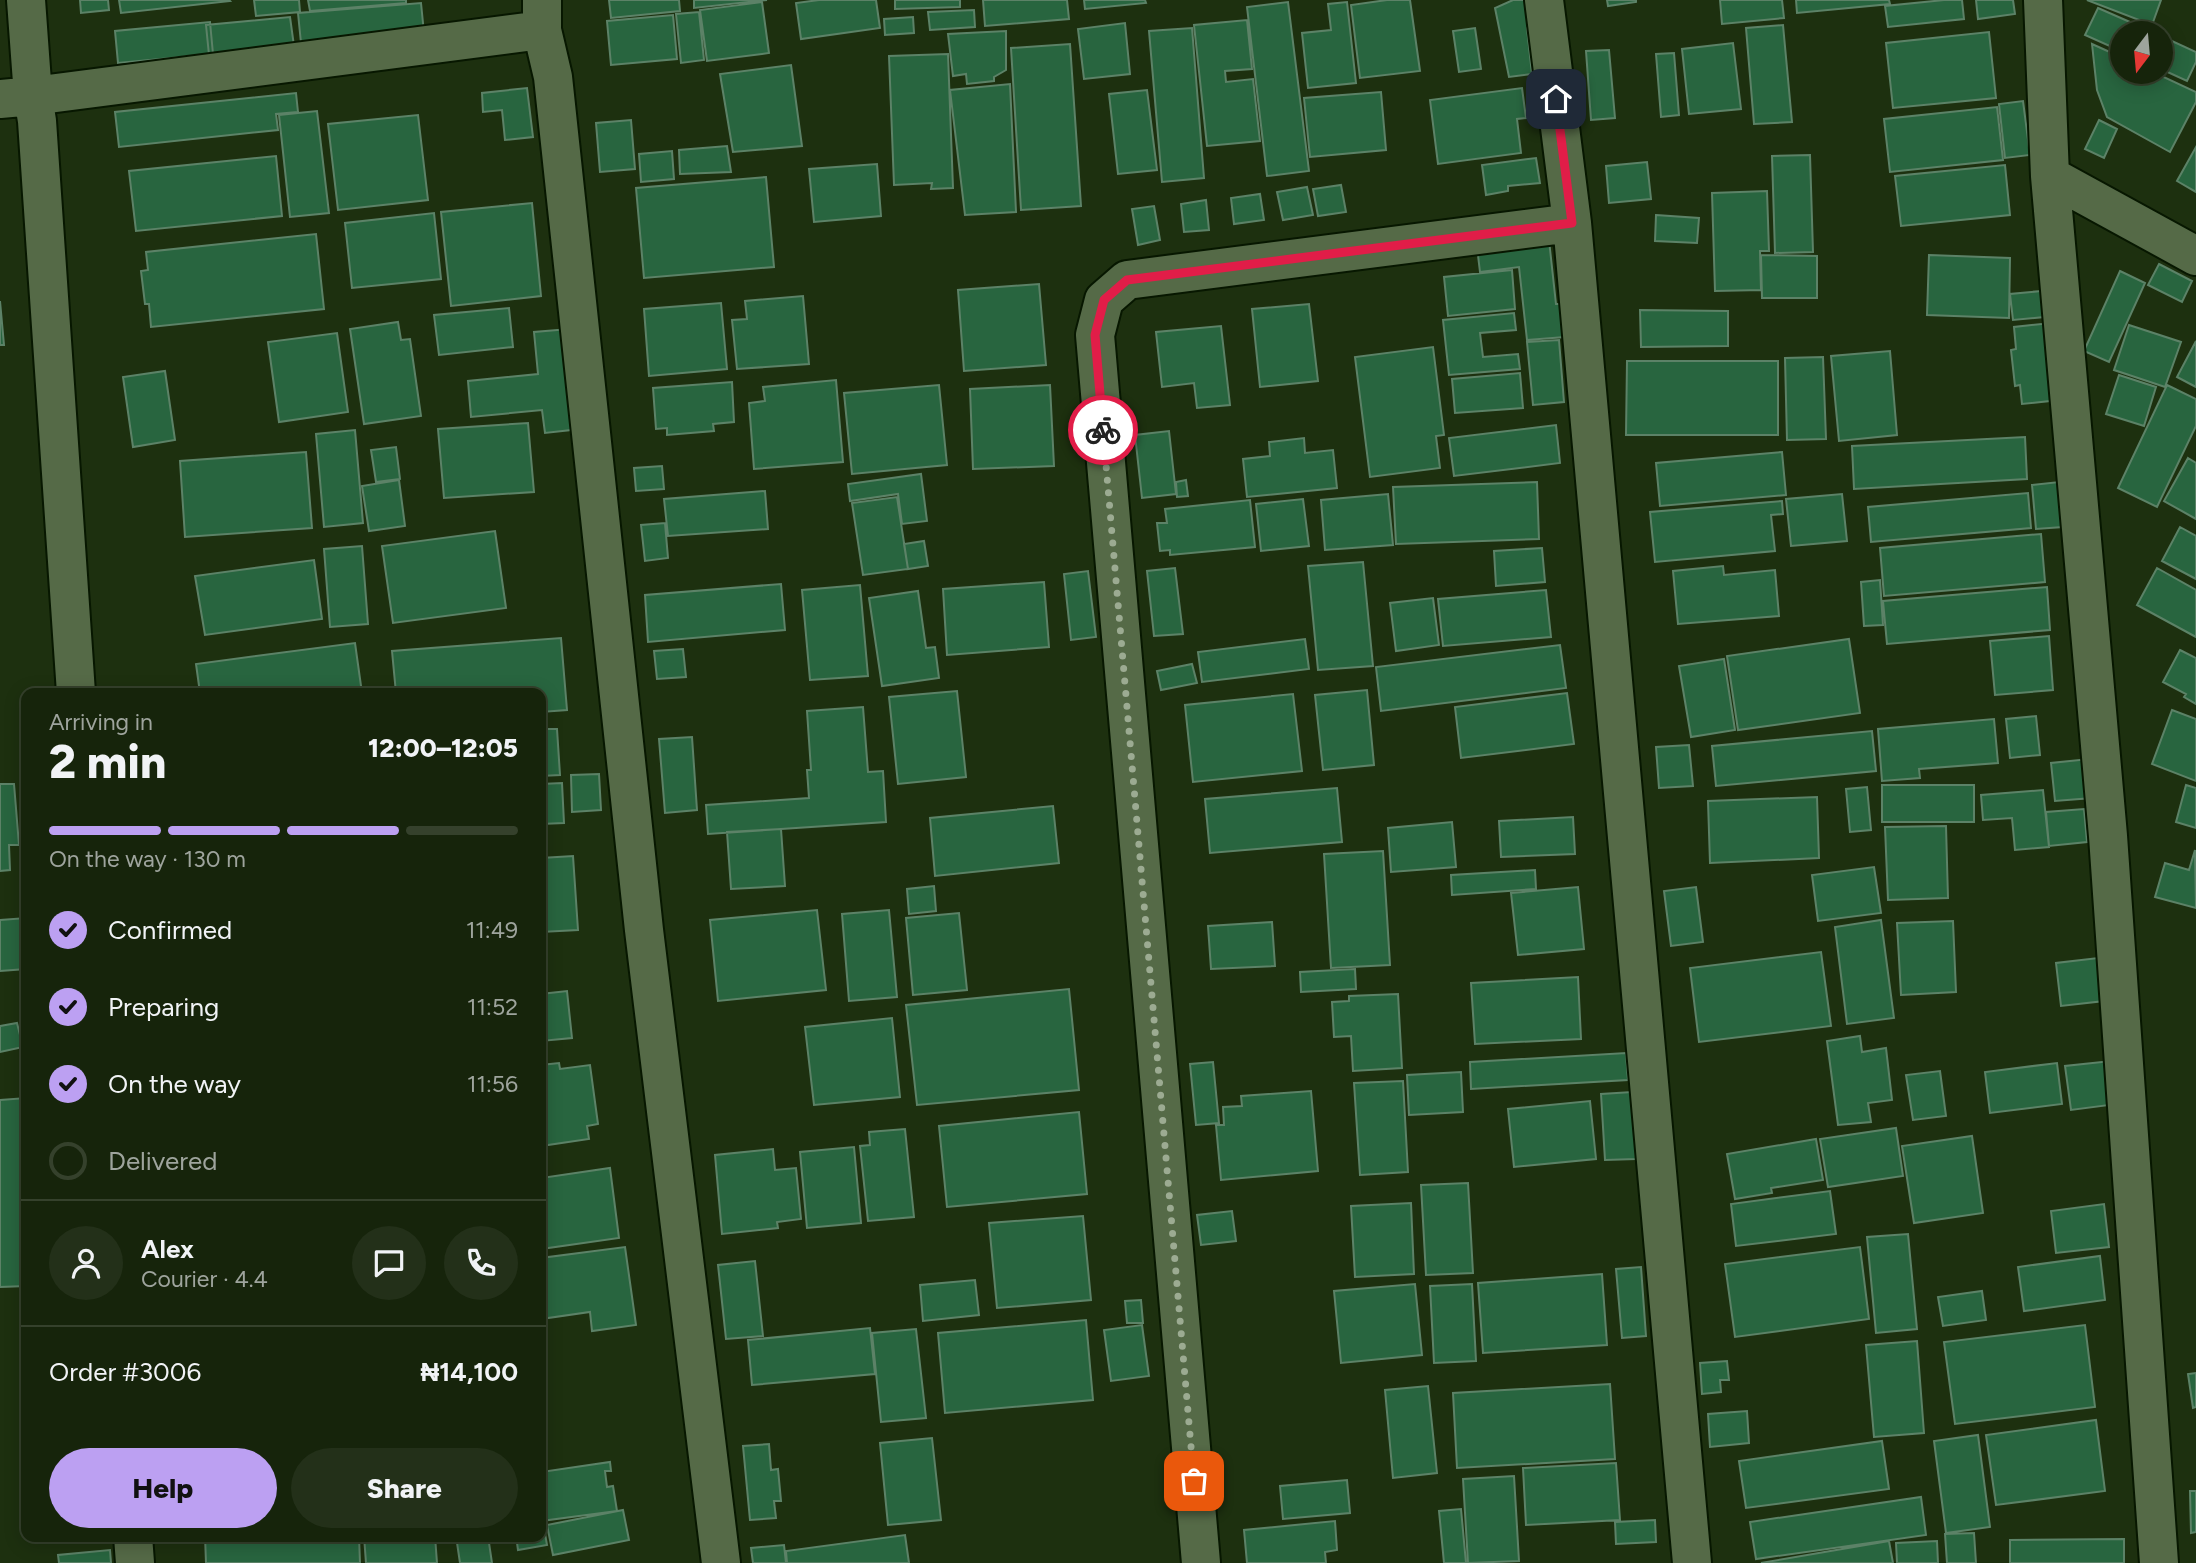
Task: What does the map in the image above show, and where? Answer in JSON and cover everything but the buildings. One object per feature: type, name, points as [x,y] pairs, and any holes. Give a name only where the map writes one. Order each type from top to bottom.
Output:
[{"type":"street","points":[[26,0],[16,98],[37,121],[76,688]]},
{"type":"street","points":[[1544,0],[1572,223],[1692,1563]]},
{"type":"street","points":[[2043,0],[2050,176],[2108,836],[2159,1563]]},
{"type":"street","points":[[16,98],[542,15],[553,78],[642,916],[721,1563]]},
{"type":"street","points":[[2050,176],[2196,256]]},
{"type":"street","points":[[1201,1563],[1096,349],[1095,335],[1104,300],[1127,280],[1572,223]]},
{"type":"street","points":[[133,1542],[135,1563]]},
{"type":"way so far","points":[[1103,430],[1194,1481]]},
{"type":"route","points":[[1103,430],[1095,335],[1104,300],[1127,280],[1572,223],[1556,99]]}]
